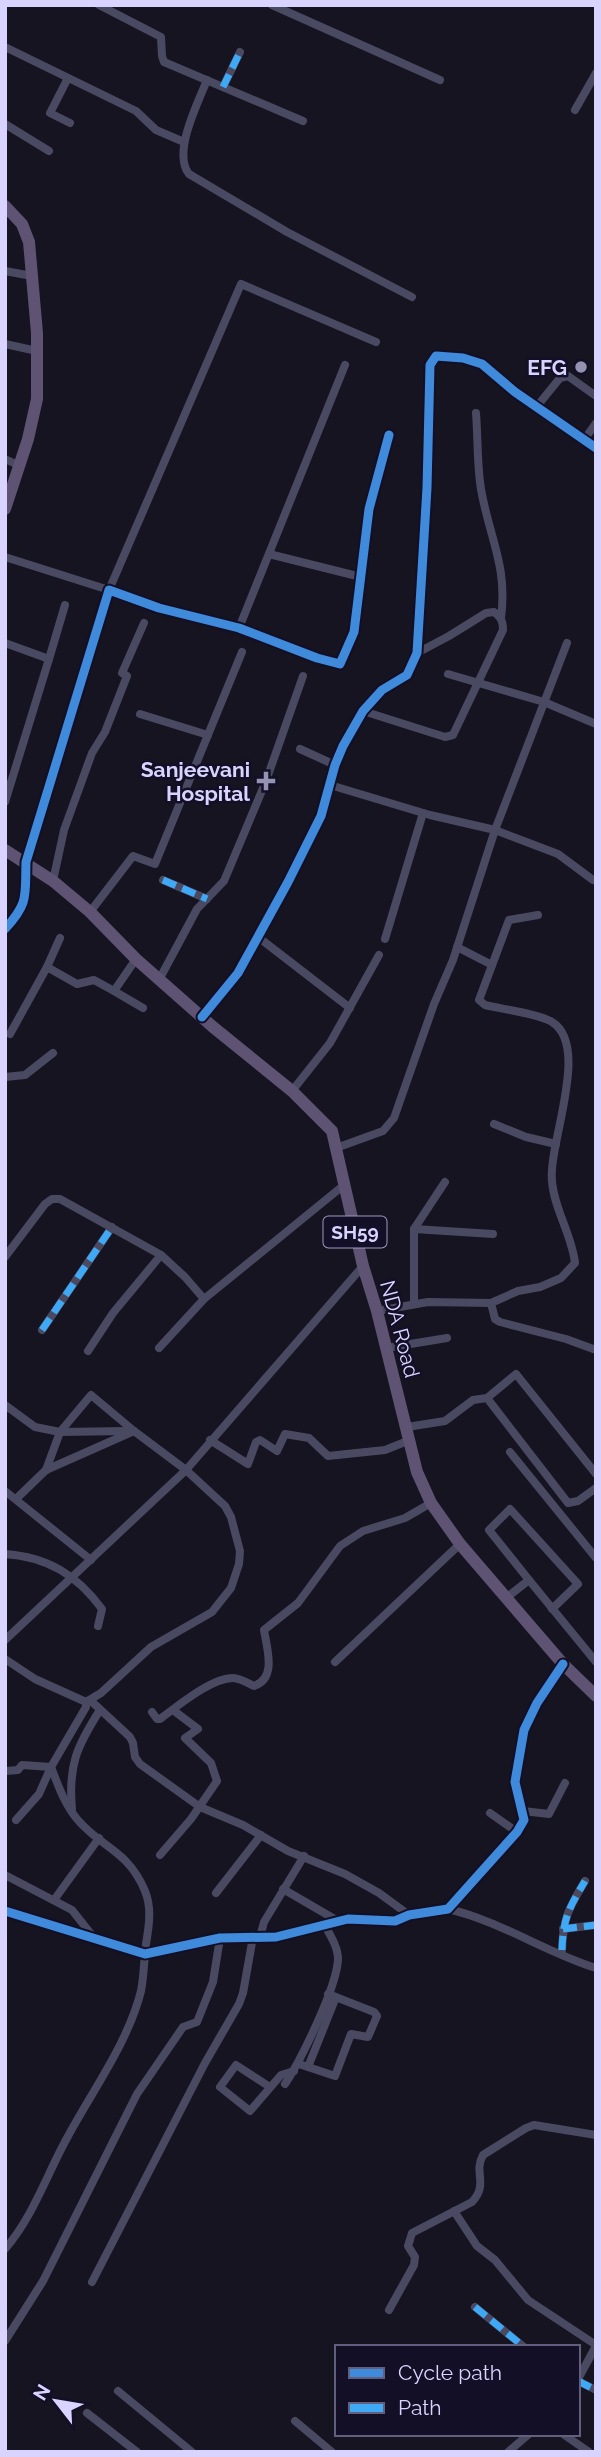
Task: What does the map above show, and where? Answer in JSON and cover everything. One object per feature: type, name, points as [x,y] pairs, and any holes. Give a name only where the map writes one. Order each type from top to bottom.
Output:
[{"type":"main road","points":[[5,206],[22,224],[29,242],[37,351],[37,400],[20,466],[5,509]]},
{"type":"main road","name":"NDA Road","points":[[5,850],[53,881],[90,912],[136,959],[292,1091],[332,1131],[363,1266],[377,1311],[417,1472],[431,1503],[460,1544],[563,1664],[593,1690]]},
{"type":"street","points":[[99,5],[161,37],[164,62],[303,121]]},
{"type":"street","points":[[272,5],[440,80]]},
{"type":"street","points":[[7,51],[136,111],[156,130],[184,142]]},
{"type":"street","points":[[223,87],[240,52]]},
{"type":"street","points":[[575,110],[596,73]]},
{"type":"street","points":[[68,78],[50,113],[70,124]]},
{"type":"street","points":[[207,80],[184,142],[183,164],[189,174],[287,232],[412,297]]},
{"type":"street","points":[[5,124],[49,151]]},
{"type":"street","points":[[5,271],[32,276]]},
{"type":"street","points":[[5,929],[20,913],[25,901],[26,862],[109,590],[241,284],[376,342]]},
{"type":"street","points":[[5,344],[37,351]]},
{"type":"street","points":[[202,1017],[238,973],[258,937],[321,816],[335,765],[363,712],[382,690],[407,676],[417,653],[420,644],[432,359],[436,356],[473,360],[596,448]]},
{"type":"street","points":[[239,628],[345,365]]},
{"type":"street","points":[[538,405],[560,378],[568,376],[596,396]]},
{"type":"street","points":[[363,712],[445,737],[453,735],[503,630],[502,574],[481,490],[476,413]]},
{"type":"street","points":[[584,440],[596,423]]},
{"type":"street","points":[[5,557],[159,608],[239,628],[340,664],[354,632],[369,509],[389,435]]},
{"type":"street","points":[[5,459],[20,466]]},
{"type":"street","points":[[269,554],[361,577]]},
{"type":"street","points":[[5,802],[65,605]]},
{"type":"street","points":[[417,653],[486,613],[494,612],[501,618]]},
{"type":"street","points":[[53,881],[64,830],[92,753],[105,732],[127,676],[122,673],[144,623]]},
{"type":"street","points":[[5,643],[49,659]]},
{"type":"street","points":[[336,1148],[383,1131],[394,1118],[457,947],[495,831],[567,643]]},
{"type":"street","points":[[90,912],[133,856],[155,864],[242,652]]},
{"type":"street","points":[[448,674],[544,702],[596,724]]},
{"type":"street","points":[[160,978],[197,909],[224,881],[266,781],[303,676]]},
{"type":"street","points":[[140,714],[208,734]]},
{"type":"street","points":[[300,749],[335,765]]},
{"type":"street","points":[[330,785],[495,831],[558,854],[593,880]]},
{"type":"street","points":[[385,939],[423,813]]},
{"type":"street","points":[[163,880],[207,899]]},
{"type":"street","points":[[377,1311],[414,1303],[491,1303],[518,1291],[540,1287],[561,1278],[575,1263],[552,1183],[556,1144],[568,1084],[568,1053],[563,1035],[551,1020],[481,1003],[479,1000],[509,920],[538,915]]},
{"type":"street","points":[[258,937],[350,1008]]},
{"type":"street","points":[[10,1034],[60,938]]},
{"type":"street","points":[[457,947],[492,965]]},
{"type":"street","points":[[292,1091],[330,1043],[379,955]]},
{"type":"street","points":[[114,991],[136,959]]},
{"type":"street","points":[[47,967],[78,984],[94,980],[143,1009]]},
{"type":"street","points":[[5,1077],[25,1075],[53,1053]]},
{"type":"street","points":[[494,1124],[556,1144]]},
{"type":"street","points":[[414,1303],[414,1229],[445,1182]]},
{"type":"street","points":[[159,1348],[204,1299],[344,1185]]},
{"type":"street","points":[[5,1257],[45,1205],[52,1199],[60,1199],[161,1255],[204,1299]]},
{"type":"street","points":[[42,1330],[112,1227]]},
{"type":"street","points":[[414,1229],[493,1234]]},
{"type":"street","points":[[88,1351],[113,1313],[161,1255]]},
{"type":"street","points":[[5,1640],[186,1470],[363,1266]]},
{"type":"street","points":[[491,1303],[495,1319],[500,1322],[566,1339],[596,1350]]},
{"type":"street","points":[[386,1348],[447,1338]]},
{"type":"street","points":[[210,1440],[248,1464],[256,1443],[260,1440],[277,1451],[285,1434],[309,1438],[328,1456],[385,1450],[409,1434],[445,1421],[472,1400],[486,1398],[516,1374],[596,1474]]},
{"type":"street","points":[[16,1821],[39,1794],[88,1701],[109,1686],[150,1647],[205,1617],[232,1588],[239,1564],[240,1551],[231,1517],[225,1506],[186,1470],[92,1395],[60,1432],[46,1470]]},
{"type":"street","points":[[486,1398],[568,1503],[578,1501],[596,1488]]},
{"type":"street","points":[[5,1405],[35,1427],[60,1432],[134,1431]]},
{"type":"street","points":[[16,1500],[46,1470],[134,1431]]},
{"type":"street","points":[[510,1452],[596,1558]]},
{"type":"street","points":[[5,1491],[91,1560]]},
{"type":"street","points":[[152,1712],[157,1719],[209,1686],[230,1678],[254,1686],[262,1683],[269,1660],[264,1630],[298,1603],[340,1546],[363,1531],[405,1518],[431,1503]]},
{"type":"street","points":[[552,1609],[578,1584],[510,1509],[489,1530],[552,1609],[596,1661]]},
{"type":"street","points":[[335,1662],[460,1544]]},
{"type":"street","points":[[5,1555],[55,1565],[88,1590],[102,1609],[98,1626]]},
{"type":"street","points":[[506,1598],[529,1580]]},
{"type":"street","points":[[5,1659],[35,1679],[88,1701],[100,1710],[130,1737],[135,1757],[140,1764],[200,1807],[356,1880],[408,1915]]},
{"type":"street","points":[[448,1909],[517,1832],[524,1820],[515,1782],[524,1730],[537,1703],[563,1664]]},
{"type":"street","points":[[72,1812],[76,1750],[100,1710]]},
{"type":"street","points":[[160,1855],[180,1834],[217,1781],[211,1763],[185,1738],[198,1729],[173,1710]]},
{"type":"street","points":[[6,1771],[18,1770],[22,1765],[51,1767]]},
{"type":"street","points":[[5,2249],[29,2212],[120,2041],[141,1990],[149,1921],[148,1898],[138,1877],[130,1865],[78,1820],[61,1792],[51,1767]]},
{"type":"street","points":[[523,1811],[549,1814],[565,1783]]},
{"type":"street","points":[[489,1813],[517,1832]]},
{"type":"street","points":[[216,1894],[261,1835]]},
{"type":"street","points":[[54,1900],[99,1838]]},
{"type":"street","points":[[92,2282],[205,2063],[239,2004],[256,1937],[303,1856]]},
{"type":"street","points":[[5,1875],[72,1910],[97,1941]]},
{"type":"street","points":[[562,1950],[563,1929],[570,1906],[585,1881]]},
{"type":"street","points":[[283,1889],[338,1921]]},
{"type":"street","points":[[5,1911],[145,1954],[220,1938],[276,1937],[348,1919],[395,1921],[408,1915],[448,1909],[470,1914],[596,1968]]},
{"type":"street","points":[[308,2067],[332,1995],[338,1957],[324,1924]]},
{"type":"street","points":[[563,1929],[596,1926]]},
{"type":"street","points":[[5,2341],[43,2281],[137,2094],[183,2027],[197,2022],[213,1982],[220,1938]]},
{"type":"street","points":[[270,2087],[236,2065],[220,2087],[250,2110],[281,2076],[296,2068],[308,2067],[335,2076],[351,2034],[368,2037],[377,2016],[374,2012],[332,1995]]},
{"type":"street","points":[[285,2084],[296,2068],[332,1995]]},
{"type":"street","points":[[389,2310],[414,2265],[415,2257],[408,2246],[412,2233],[472,2202],[482,2190],[479,2162],[483,2155],[526,2128],[545,2125],[596,2136]]},
{"type":"street","points":[[454,2211],[477,2246],[495,2260],[528,2300],[596,2345],[580,2376]]},
{"type":"street","points":[[475,2307],[522,2345]]},
{"type":"street","points":[[580,2381],[596,2390]]},
{"type":"street","points":[[118,2391],[192,2452]]},
{"type":"street","points":[[87,2413],[137,2452]]},
{"type":"street","points":[[295,2421],[332,2452]]},
{"type":"street","points":[[508,2452],[527,2436]]},
{"type":"street","points":[[566,2436],[589,2452]]},
{"type":"marked path","points":[[223,87],[240,52]]},
{"type":"marked path","points":[[163,880],[207,899]]},
{"type":"marked path","points":[[42,1330],[112,1227]]},
{"type":"marked path","points":[[562,1950],[568,1914],[585,1881]]},
{"type":"marked path","points":[[563,1929],[596,1925]]},
{"type":"marked path","points":[[475,2307],[522,2345]]},
{"type":"marked path","points":[[580,2382],[596,2390]]},
{"type":"cycle path","points":[[202,1017],[238,973],[288,882],[321,816],[343,746],[363,711],[382,690],[407,675],[417,653],[427,488],[430,365],[436,356],[463,358],[482,364],[515,392],[596,448]]},
{"type":"cycle path","points":[[5,929],[22,905],[26,862],[109,590],[159,608],[239,628],[340,664],[354,632],[369,509],[389,435]]},
{"type":"cycle path","points":[[5,1911],[145,1954],[220,1938],[276,1937],[348,1919],[395,1921],[409,1915],[448,1909],[517,1832],[524,1820],[515,1782],[524,1730],[537,1703],[563,1664]]},
{"type":"place","name":"EFG","points":[[581,367]]},
{"type":"place","name":"Sanjeevani Hospital","points":[[266,781]]}]
